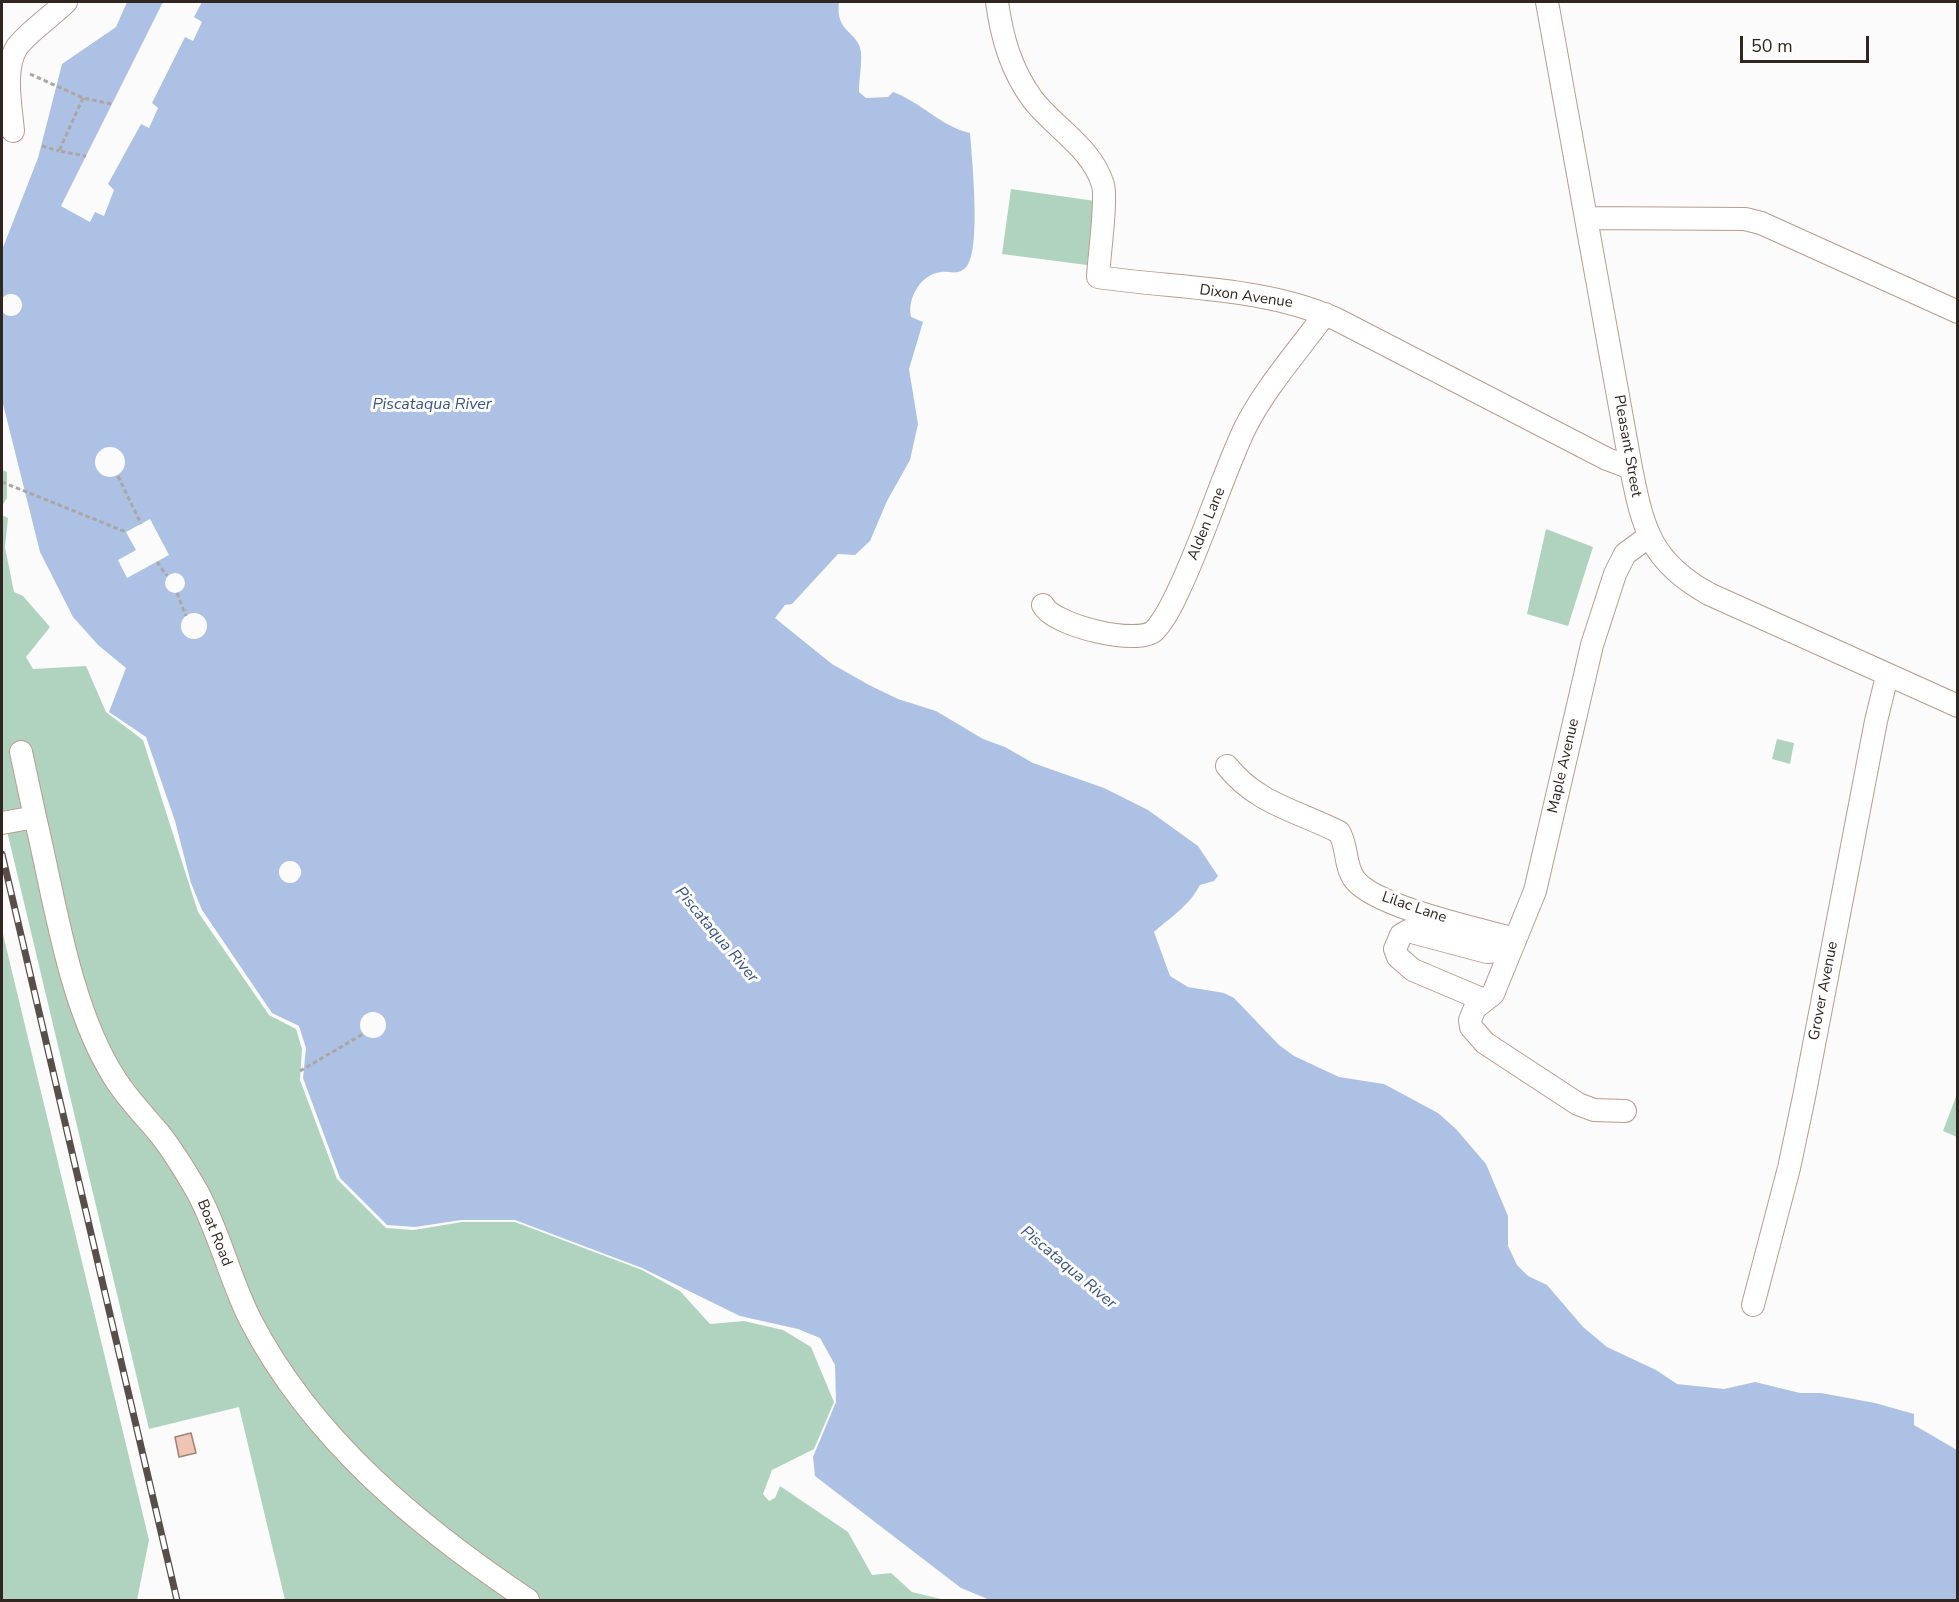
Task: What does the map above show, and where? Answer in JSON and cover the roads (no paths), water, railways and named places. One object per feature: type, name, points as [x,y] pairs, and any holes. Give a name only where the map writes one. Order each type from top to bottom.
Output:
[{"type":"street","points":[[13,131],[11,62],[18,47],[66,2]]},
{"type":"street","name":"Dixon Avenue","points":[[997,2],[1003,40],[1009,57],[1034,101],[1085,154],[1099,175],[1104,201],[1098,278],[1271,297],[1325,314],[1549,431],[1631,468]]},
{"type":"street","name":"Pleasant Street","points":[[1547,2],[1631,468],[1648,537],[1665,562],[1693,585],[1774,626],[1958,706]]},
{"type":"street","points":[[1586,219],[1745,219],[1761,224],[1958,312]]},
{"type":"street","name":"Alden Lane","points":[[1042,605],[1047,612],[1059,620],[1126,637],[1140,638],[1155,630],[1172,604],[1194,557],[1236,448],[1252,415],[1325,314]]},
{"type":"street","name":"Maple Avenue","points":[[1625,1111],[1594,1110],[1578,1104],[1485,1043],[1471,1027],[1470,1020],[1475,1008],[1493,994],[1535,891],[1592,645],[1612,584],[1625,554],[1648,537]]},
{"type":"street","name":"Grover Avenue","points":[[1753,1305],[1789,1168],[1871,744],[1887,676]]},
{"type":"street","name":"Boat Road","points":[[21,752],[76,992],[100,1052],[114,1079],[182,1164],[208,1216],[251,1320],[273,1360],[298,1396],[383,1491],[447,1543],[528,1600]]},
{"type":"street","name":"Lilac Lane","points":[[1227,766],[1245,786],[1266,801],[1339,832],[1351,874],[1361,887],[1389,902],[1513,945]]},
{"type":"street","points":[[2,823],[35,818]]},
{"type":"street","points":[[1484,1000],[1404,964],[1395,948],[1398,940],[1408,931],[1487,952],[1513,945]]},
{"type":"water","name":"Piscataqua River","points":[[127,2],[839,2],[840,20],[856,39],[861,52],[859,92],[866,98],[888,97],[893,92],[949,125],[970,133],[974,182],[974,241],[971,256],[964,269],[958,272],[941,272],[927,277],[913,295],[911,317],[923,322],[909,369],[918,424],[910,460],[887,501],[870,541],[855,555],[838,554],[792,604],[785,605],[775,618],[832,664],[869,685],[898,699],[936,711],[983,739],[1005,747],[1033,763],[1104,788],[1148,810],[1198,846],[1218,876],[1214,881],[1200,885],[1185,905],[1154,932],[1170,976],[1188,987],[1224,993],[1234,998],[1279,1045],[1294,1056],[1339,1077],[1384,1084],[1438,1113],[1456,1129],[1486,1164],[1508,1216],[1508,1246],[1517,1265],[1528,1276],[1547,1285],[1583,1327],[1607,1347],[1656,1370],[1677,1384],[1724,1389],[1755,1382],[1800,1393],[1821,1393],[1875,1403],[1914,1414],[1914,1425],[1957,1450],[1957,1600],[990,1600],[961,1588],[815,1476],[813,1457],[836,1402],[835,1365],[820,1338],[798,1329],[740,1316],[642,1268],[515,1220],[461,1220],[415,1227],[387,1225],[340,1178],[303,1078],[306,1048],[299,1026],[272,1013],[202,910],[191,883],[175,821],[146,737],[109,712],[126,668],[98,645],[73,617],[40,552],[2,400],[2,250],[38,158],[62,64],[116,27]]},
{"type":"railway","points":[[2,854],[177,1600]]}]
